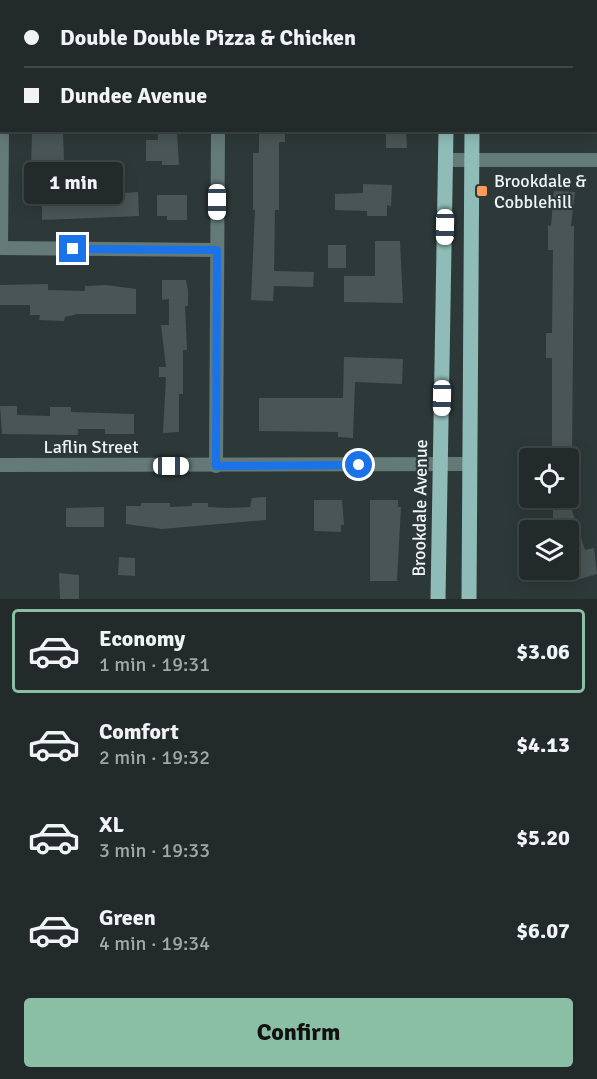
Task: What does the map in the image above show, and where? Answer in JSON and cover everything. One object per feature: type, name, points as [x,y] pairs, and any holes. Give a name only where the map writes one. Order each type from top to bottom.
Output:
[{"type":"main road","name":"Brookdale Avenue","points":[[438,599],[446,132]]},
{"type":"main road","points":[[469,599],[472,132]]},
{"type":"street","points":[[2,132],[1,248],[217,250]]},
{"type":"street","points":[[216,466],[218,132]]},
{"type":"street","points":[[446,160],[597,160]]},
{"type":"street","name":"Laflin Street","points":[[0,465],[470,464]]},
{"type":"building","points":[[32,132],[63,132],[64,163],[50,164],[50,171],[31,171]]},
{"type":"building","points":[[158,132],[177,132],[179,165],[162,165],[162,161],[146,161],[146,140],[158,140]]},
{"type":"building","points":[[259,132],[285,132],[285,142],[279,142],[279,210],[275,210],[274,271],[314,272],[313,287],[274,286],[273,301],[251,300],[255,210],[253,210],[253,153],[259,153]]},
{"type":"building","points":[[386,132],[406,132],[407,148],[386,148]]},
{"type":"building","points":[[363,184],[392,185],[391,206],[387,205],[387,216],[367,216],[367,211],[335,210],[335,194],[363,193]]},
{"type":"building","points":[[554,191],[575,192],[571,226],[574,226],[572,448],[552,448],[552,358],[546,358],[546,333],[552,333],[553,250],[548,250],[548,225],[551,226]]},
{"type":"building","points":[[138,192],[139,216],[42,220],[42,203],[112,204],[112,199],[124,198],[124,193]]},
{"type":"building","points":[[157,195],[187,195],[187,220],[167,220],[167,216],[157,216]]},
{"type":"building","points":[[375,241],[400,241],[403,303],[344,302],[344,276],[375,276]]},
{"type":"building","points":[[328,245],[346,245],[346,268],[328,268]]},
{"type":"building","points":[[162,280],[186,280],[188,290],[188,306],[185,306],[187,350],[183,350],[183,394],[179,394],[179,432],[163,433],[166,377],[159,377],[159,367],[166,367],[161,325],[169,325],[169,299],[162,300]]},
{"type":"building","points":[[48,284],[48,290],[85,291],[85,286],[106,285],[136,289],[136,314],[77,314],[65,317],[64,321],[39,320],[40,315],[30,315],[30,305],[0,305],[0,285]]},
{"type":"building","points":[[344,357],[403,359],[402,384],[355,382],[353,438],[338,437],[338,432],[259,431],[259,398],[343,398]]},
{"type":"building","points":[[0,406],[17,406],[17,415],[50,416],[50,407],[71,407],[71,412],[134,414],[134,434],[105,434],[105,429],[78,429],[78,435],[2,434]]},
{"type":"building","points":[[266,497],[266,520],[162,529],[126,524],[126,506],[141,506],[141,503],[170,503],[170,507],[208,503],[208,507],[250,507],[252,498]]},
{"type":"building","points":[[314,500],[342,500],[344,525],[341,525],[341,532],[314,531]]},
{"type":"building","points":[[370,500],[398,500],[398,507],[401,507],[397,581],[370,581]]},
{"type":"building","points":[[104,507],[104,527],[66,527],[66,508]]},
{"type":"building","points":[[553,508],[571,508],[575,520],[554,520]]},
{"type":"building","points":[[579,532],[585,550],[594,548],[597,574],[579,579]]},
{"type":"building","points":[[119,557],[135,558],[135,576],[118,575]]},
{"type":"building","points":[[59,573],[79,575],[79,599],[60,599]]},
{"type":"place","name":"Brookdale & Cobblehill","points":[[482,191]]},
{"type":"route","points":[[73,249],[217,250],[216,466],[359,465]]}]
